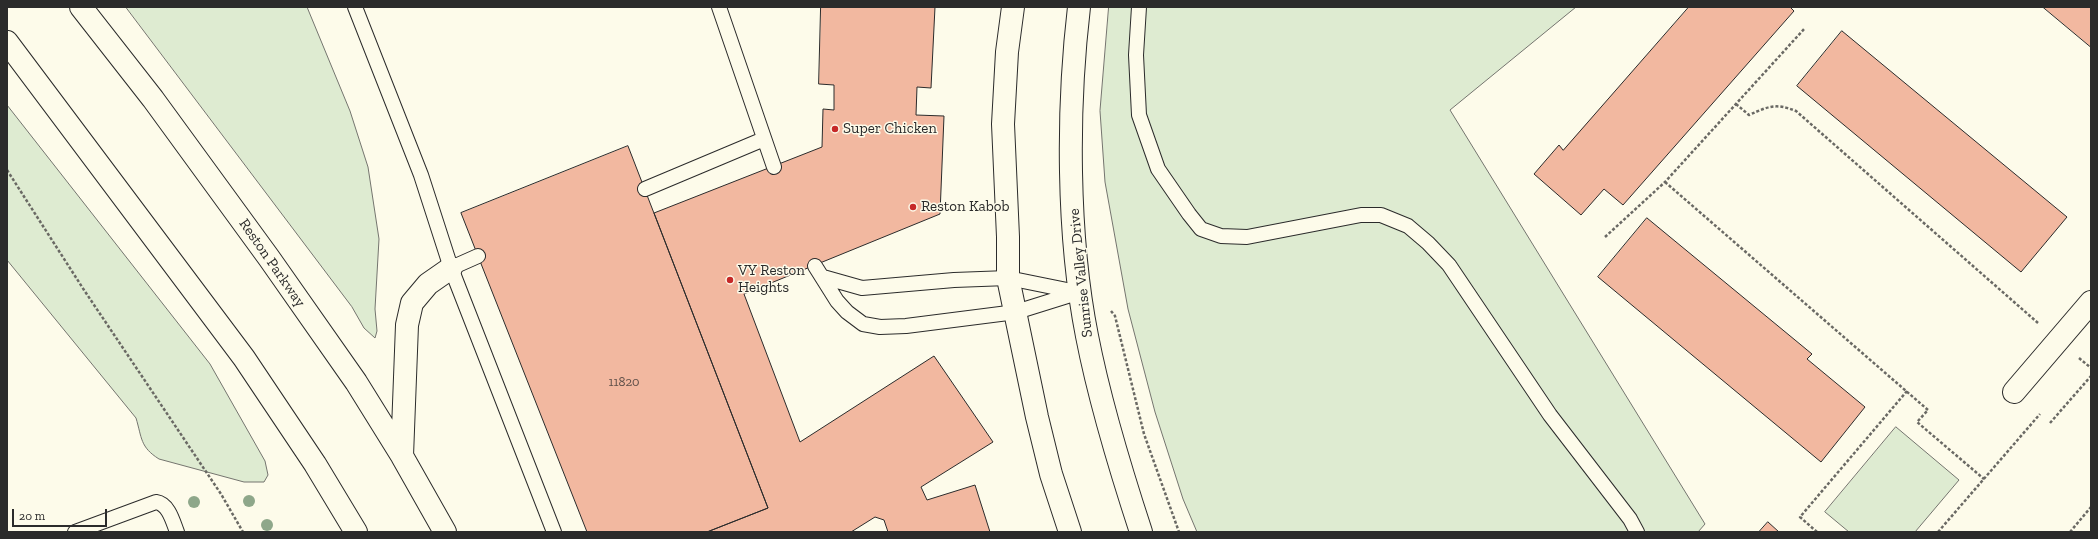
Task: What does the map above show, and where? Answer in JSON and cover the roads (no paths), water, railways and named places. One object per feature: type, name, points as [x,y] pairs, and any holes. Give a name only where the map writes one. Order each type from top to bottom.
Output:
[{"type":"main road","name":"Reston Parkway","points":[[81,7],[153,99],[269,258],[356,382],[402,456],[445,532]]},
{"type":"main road","points":[[1013,7],[1007,52],[1003,124],[1008,237],[1008,278],[1037,418],[1051,474],[1070,532]]},
{"type":"main road","name":"Sunrise Valley Drive","points":[[1079,7],[1074,54],[1071,173],[1080,292],[1087,336],[1105,415],[1119,466],[1141,532]]},
{"type":"main road","points":[[7,42],[244,358],[315,464],[356,532]]},
{"type":"main road","points":[[402,456],[407,325],[412,303],[428,284],[451,268]]},
{"type":"main road","points":[[2014,392],[2091,302]]},
{"type":"lane","points":[[355,7],[421,174],[451,268],[554,532]]},
{"type":"lane","points":[[719,7],[774,167]]},
{"type":"lane","points":[[1139,7],[1136,55],[1139,115],[1158,169],[1201,229],[1221,236],[1247,237],[1360,215],[1381,215],[1408,226],[1428,243],[1449,265],[1550,415],[1630,519],[1637,532]]},
{"type":"lane","points":[[645,189],[764,139]]},
{"type":"lane","points":[[451,268],[478,256]]},
{"type":"lane","points":[[819,272],[862,288],[954,280],[1008,278],[1080,292],[1016,312],[906,326],[880,327],[863,324],[846,312],[837,301],[819,272]]},
{"type":"lane","points":[[76,532],[156,502],[162,504],[168,510],[177,532]]},
{"type":"place","name":"Super Chicken","points":[[835,129]]},
{"type":"place","name":"Reston Kabob","points":[[913,207]]},
{"type":"place","name":"VY Reston Heights","points":[[730,280]]}]
